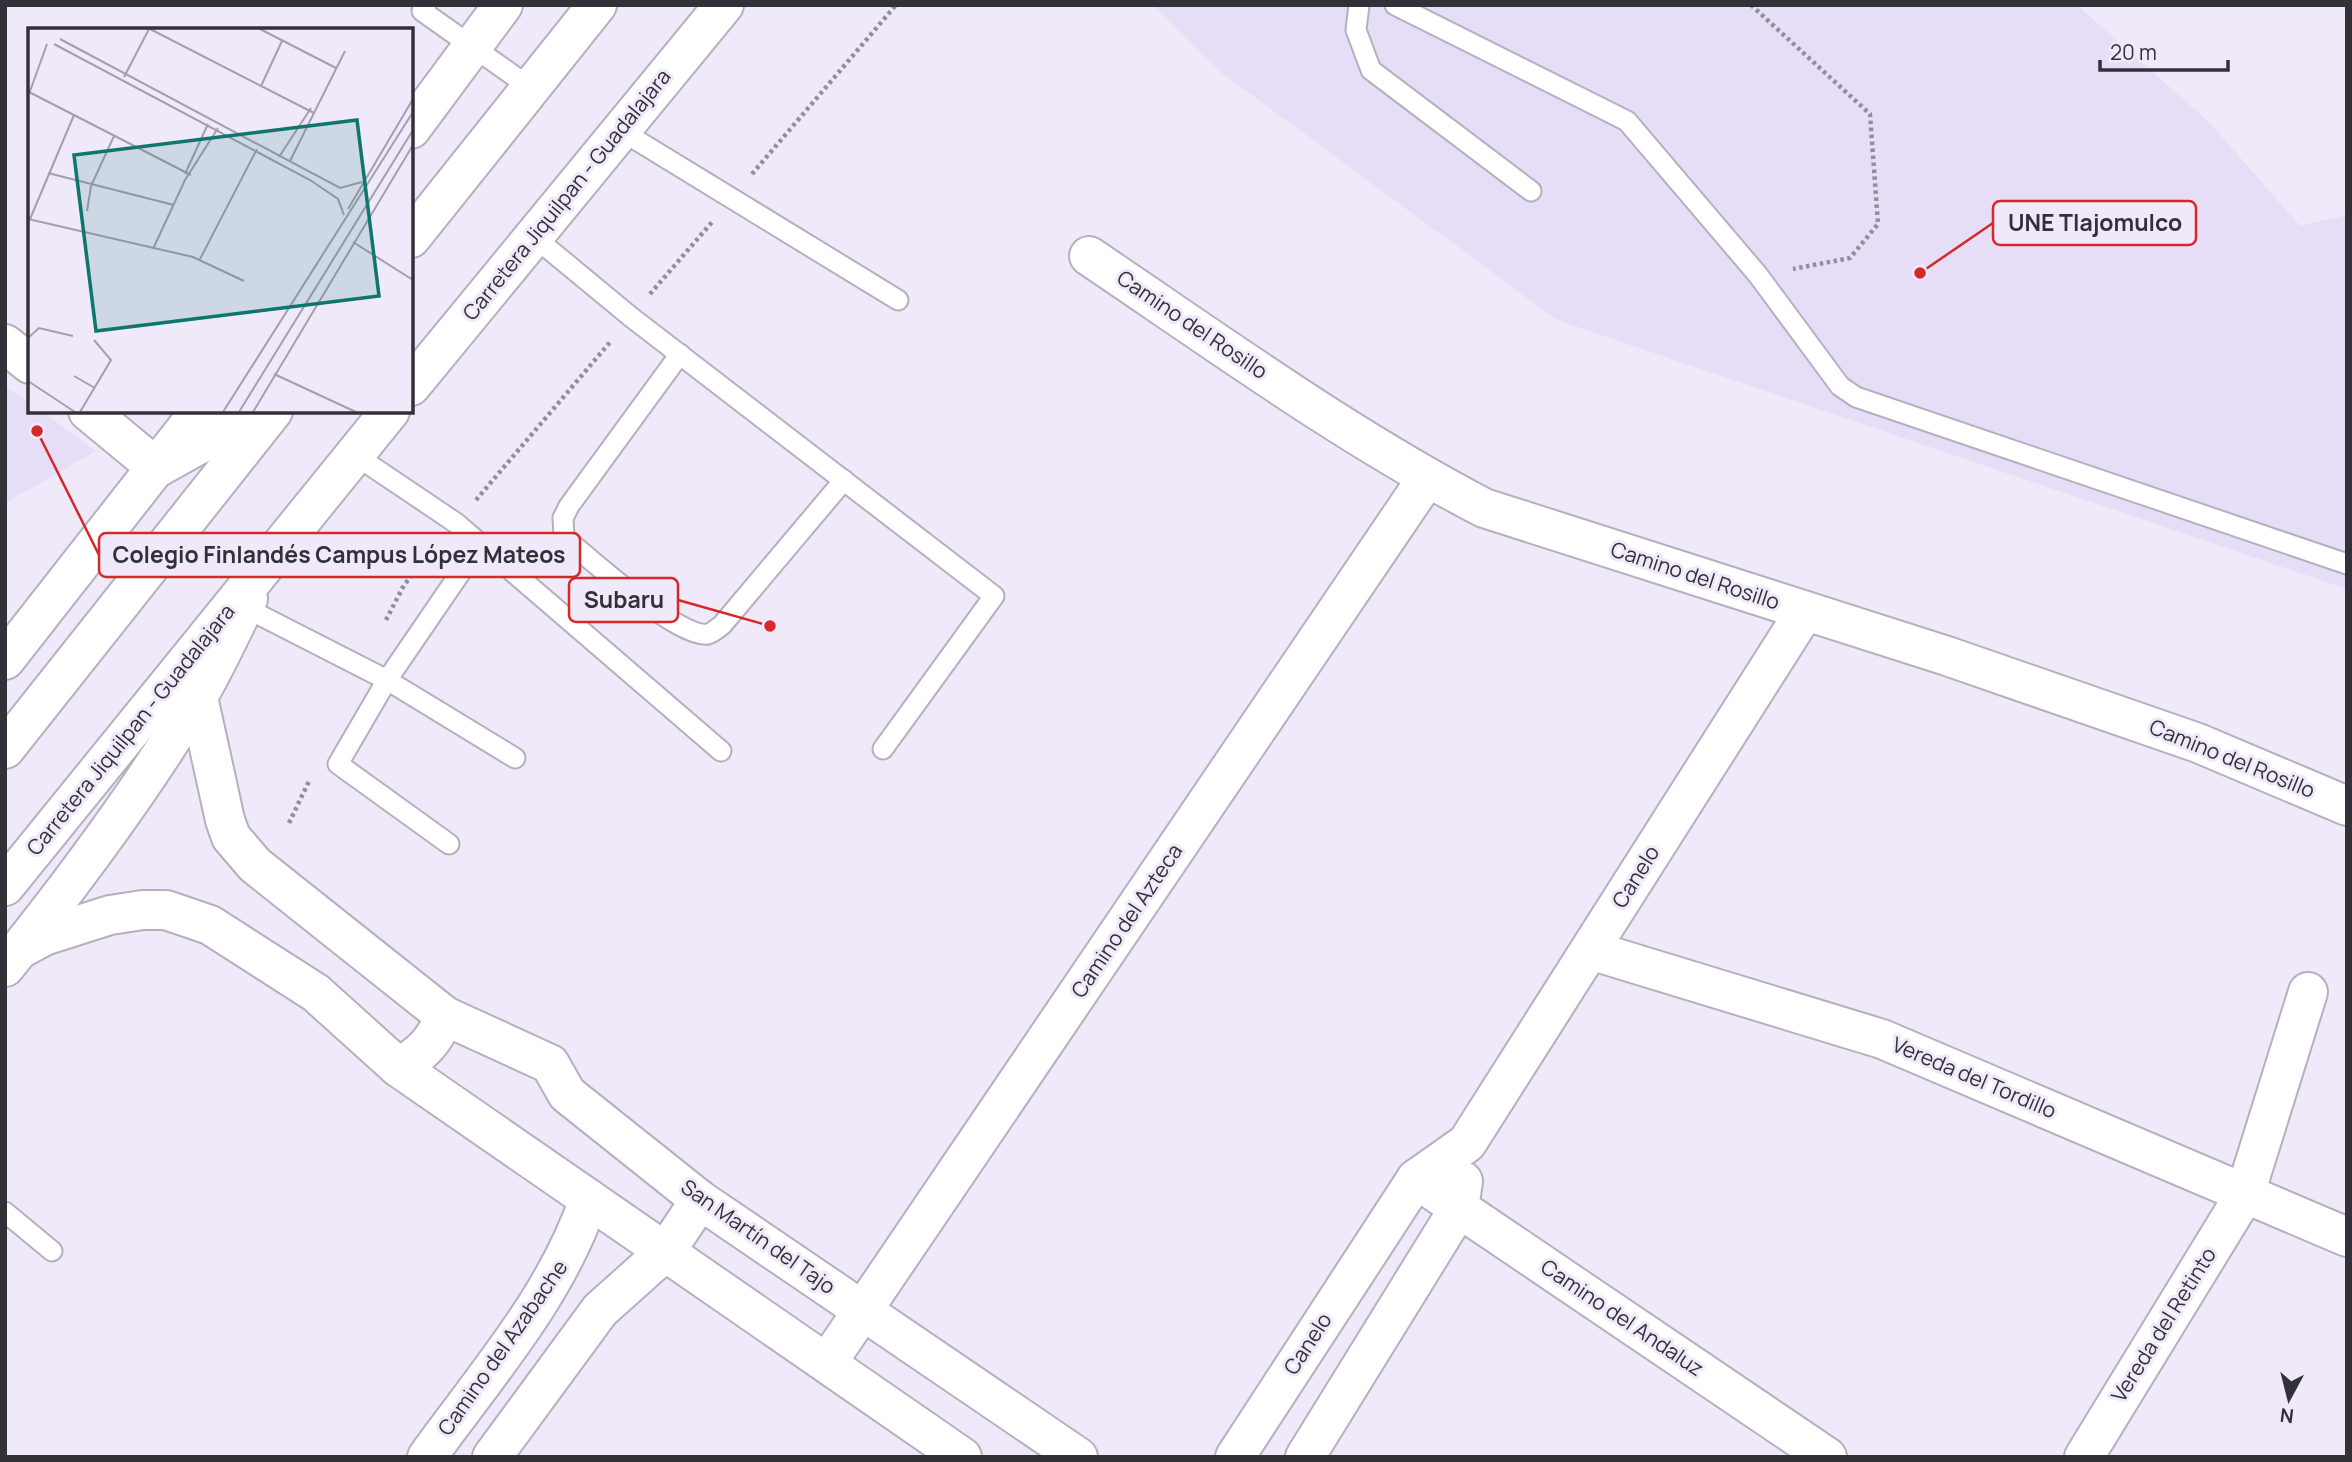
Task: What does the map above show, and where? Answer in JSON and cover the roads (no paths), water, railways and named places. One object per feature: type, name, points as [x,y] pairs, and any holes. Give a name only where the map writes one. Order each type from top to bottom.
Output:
[{"type":"main road","points":[[413,126],[503,5]]},
{"type":"main road","points":[[413,236],[597,5]]},
{"type":"main road","name":"Carretera Jiquilpan - Guadalajara","points":[[413,384],[724,5]]},
{"type":"main road","name":"Camino del Rosillo","points":[[1089,256],[1260,372],[1427,478],[1484,508],[1947,656],[2198,743],[2347,806]]},
{"type":"main road","points":[[5,344],[28,362]]},
{"type":"main road","points":[[90,413],[157,468]]},
{"type":"main road","points":[[5,660],[198,413]]},
{"type":"main road","points":[[157,468],[255,413]]},
{"type":"main road","points":[[5,749],[271,413]]},
{"type":"main road","name":"Carretera Jiquilpan - Guadalajara","points":[[5,886],[388,413]]},
{"type":"main road","name":"Camino del Azteca","points":[[827,1363],[1427,478]]},
{"type":"main road","points":[[13,958],[86,864],[198,697],[270,557]]},
{"type":"main road","name":"Canelo","points":[[1234,1457],[1416,1179],[1467,1143],[1805,611]]},
{"type":"main road","name":"San Martín del Tajo","points":[[198,697],[231,837],[256,864],[445,1016],[551,1064],[568,1094],[700,1199],[1078,1457]]},
{"type":"main road","points":[[13,958],[44,936],[110,915],[166,910],[210,925],[316,993],[398,1067],[962,1457]]},
{"type":"main road","name":"Vereda del Tordillo","points":[[1590,950],[1882,1040],[2347,1237]]},
{"type":"main road","name":"Vereda del Retinto","points":[[2084,1457],[2245,1194],[2308,992]]},
{"type":"main road","points":[[398,1067],[421,1055],[435,1038],[445,1016]]},
{"type":"main road","name":"Canelo","points":[[1305,1457],[1459,1208],[1467,1143]]},
{"type":"main road","name":"Camino del Andaluz","points":[[1416,1179],[1827,1457]]},
{"type":"main road","name":"Camino del Azabache","points":[[427,1457],[557,1276],[578,1233],[589,1199]]},
{"type":"main road","points":[[492,1457],[600,1310],[666,1251],[700,1199]]},
{"type":"lane","points":[[426,5],[422,11],[531,89]]},
{"type":"lane","points":[[1359,5],[1356,30],[1371,70],[1531,191]]},
{"type":"lane","points":[[1395,5],[1628,121],[1758,275],[1840,386],[1856,397],[2347,564]]},
{"type":"lane","points":[[620,130],[898,300]]},
{"type":"lane","points":[[533,236],[631,317],[994,596],[883,749]]},
{"type":"lane","points":[[680,355],[569,506],[563,518],[564,537],[619,584],[689,632],[708,634],[722,625],[844,480]]},
{"type":"lane","points":[[355,455],[457,523],[721,751]]},
{"type":"lane","points":[[449,844],[338,764],[387,680],[480,544]]},
{"type":"lane","points":[[244,607],[387,680],[515,758]]},
{"type":"lane","points":[[5,1212],[52,1251]]},
{"type":"place","name":"UNE Tlajomulco","points":[[1920,273]]},
{"type":"place","name":"Colegio Finlandés Campus López Mateos","points":[[37,431]]},
{"type":"place","name":"Subaru","points":[[770,626]]}]
